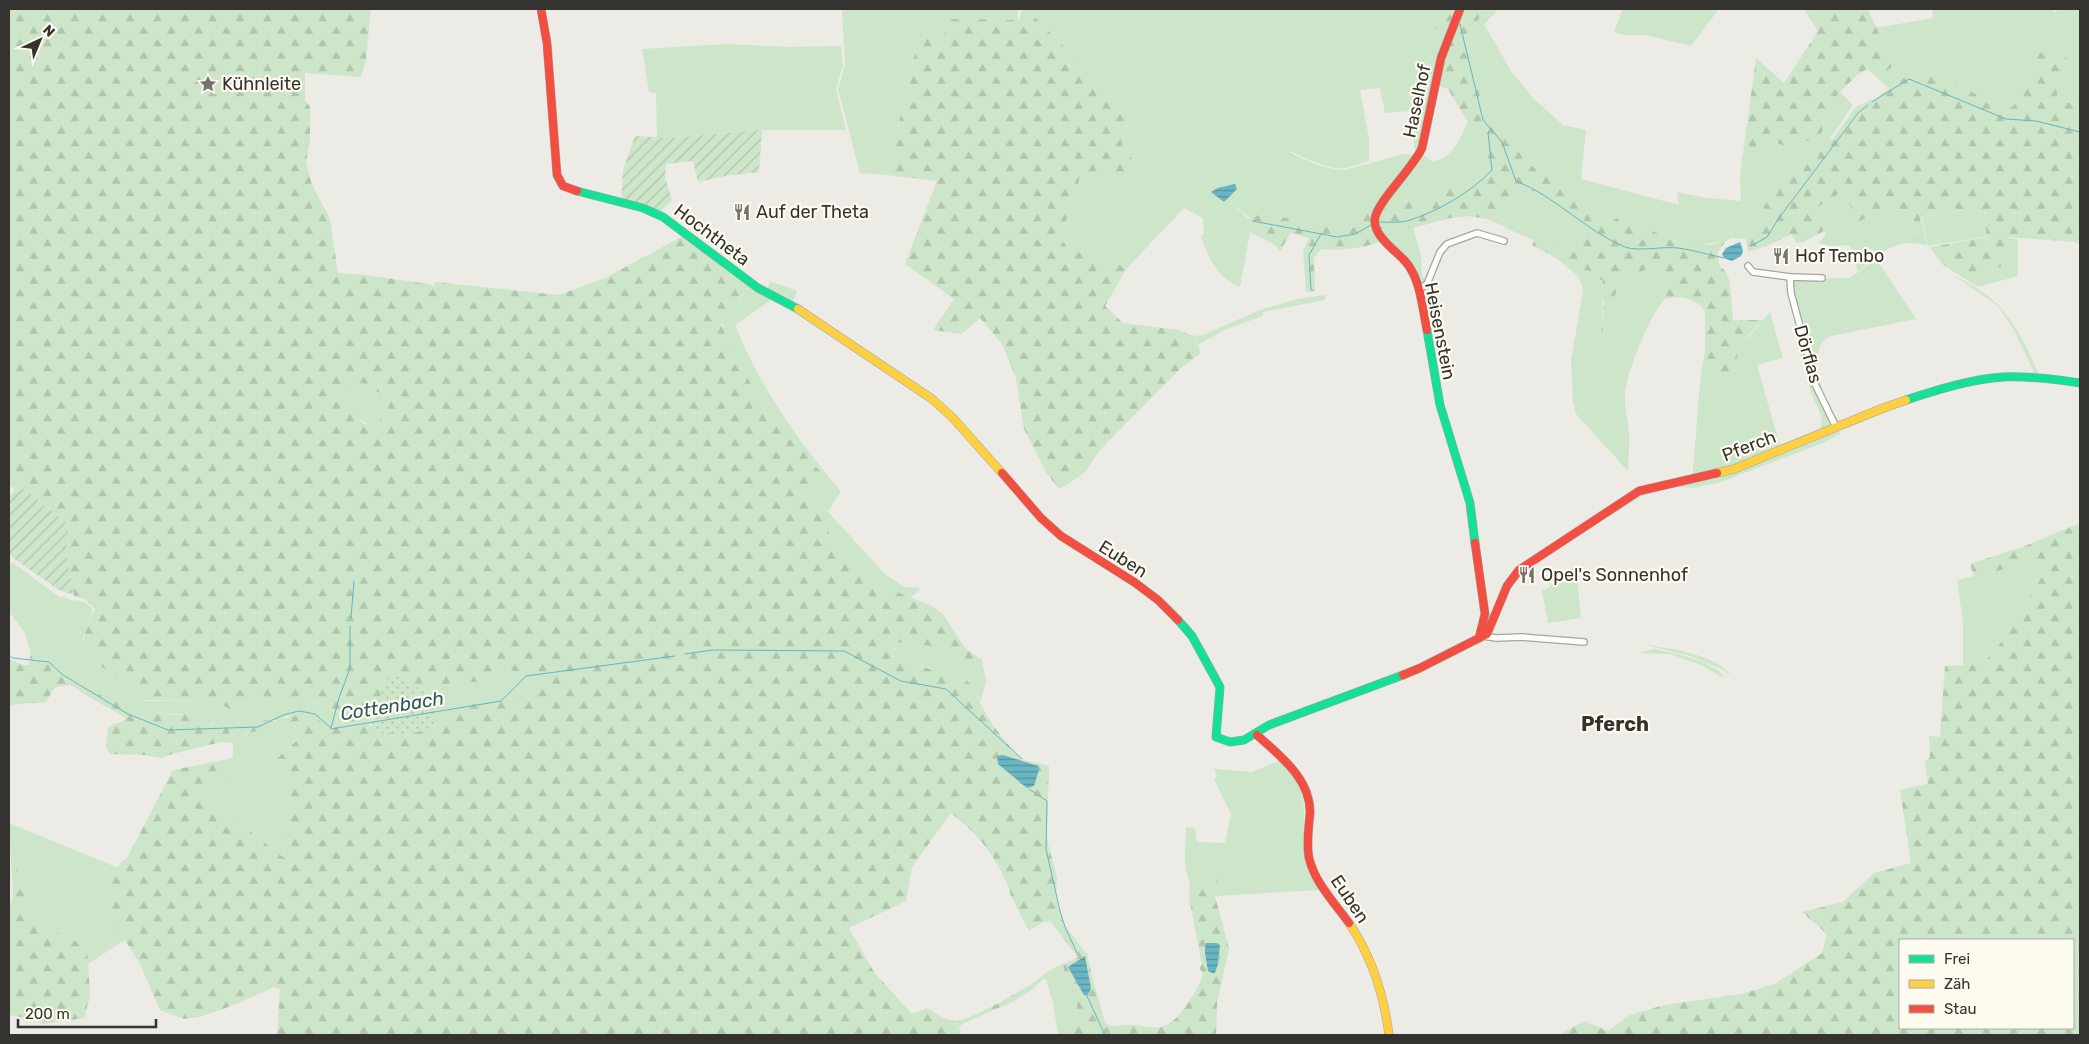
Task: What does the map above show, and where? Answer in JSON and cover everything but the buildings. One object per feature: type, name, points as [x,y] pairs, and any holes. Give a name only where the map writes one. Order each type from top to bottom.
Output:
[{"type":"street","name":"Hochtheta","points":[[541,9],[547,43],[557,175],[563,186],[643,208],[663,217],[750,283],[793,306],[932,399]]},
{"type":"street","name":"Haselhof","points":[[1375,218],[1384,202],[1417,159],[1422,148],[1441,58],[1460,9]]},
{"type":"street","name":"Heisenstein","points":[[1375,218],[1376,229],[1407,263],[1419,289],[1433,375],[1447,432],[1470,503],[1485,614],[1481,637]]},
{"type":"street","points":[[1419,289],[1427,284],[1440,252],[1447,244],[1477,233],[1504,241]]},
{"type":"street","points":[[1748,266],[1753,272],[1790,277],[1822,278]]},
{"type":"street","name":"Dörflas","points":[[1790,277],[1791,293],[1816,386],[1836,427]]},
{"type":"street","name":"Pferch","points":[[1420,668],[1457,651],[1490,630],[1507,586],[1519,570],[1640,491],[1734,469],[1836,427],[1920,396],[1986,379],[2033,377],[2080,383]]},
{"type":"street","name":"Euben","points":[[932,399],[952,417],[1035,512],[1060,536],[1134,582],[1158,600],[1186,628],[1220,687],[1216,737],[1226,742],[1242,741],[1257,735],[1269,726],[1420,668]]},
{"type":"street","points":[[1481,637],[1522,637],[1584,642]]},
{"type":"street","name":"Euben","points":[[1257,735],[1282,759],[1305,786],[1308,802],[1309,857],[1315,874],[1352,927],[1372,966],[1382,996],[1389,1035]]},
{"type":"green space","points":[[9,9],[371,9],[366,60],[361,77],[305,73],[305,101],[310,106],[310,141],[306,162],[312,185],[330,219],[338,273],[428,284],[434,287],[435,282],[559,295],[605,278],[685,235],[754,288],[738,289],[741,306],[722,321],[721,325],[764,410],[824,476],[807,492],[828,512],[829,533],[832,543],[848,562],[887,588],[932,606],[943,614],[965,648],[982,660],[978,661],[953,656],[927,645],[917,647],[903,642],[897,643],[892,656],[930,669],[942,671],[967,681],[974,687],[980,703],[992,724],[1011,748],[1024,760],[1049,766],[1047,831],[1048,844],[1057,877],[1056,896],[1064,924],[1087,953],[1105,1022],[1110,1026],[1137,1025],[1160,1027],[1170,1023],[1182,1012],[1197,989],[1203,975],[1199,967],[1202,964],[1189,898],[1190,882],[1193,886],[1215,887],[1219,875],[1215,896],[1229,948],[1217,1003],[1216,1035],[1066,1035],[1077,1008],[1077,999],[1068,985],[1063,965],[1078,957],[1050,921],[1043,922],[1029,931],[993,857],[971,830],[951,813],[912,867],[906,901],[849,928],[874,972],[912,1014],[927,1008],[948,1020],[962,1020],[993,1006],[1030,985],[1033,989],[1014,1001],[962,1024],[959,1027],[961,1035],[277,1035],[280,989],[274,987],[226,1008],[199,1017],[184,1019],[160,1010],[140,964],[114,923],[111,909],[111,877],[120,866],[119,864],[127,858],[173,770],[233,758],[236,769],[212,789],[206,797],[284,858],[286,779],[278,774],[271,764],[299,737],[295,726],[289,723],[281,727],[246,733],[233,743],[221,742],[162,758],[144,755],[110,754],[106,747],[108,728],[126,718],[70,685],[55,687],[45,703],[26,703],[9,706],[9,658],[26,665],[29,665],[30,654],[34,660],[51,659],[53,662],[50,669],[63,678],[88,687],[109,700],[116,701],[133,716],[149,713],[173,715],[196,713],[213,724],[225,717],[230,736],[246,726],[264,720],[275,721],[298,715],[315,717],[330,729],[334,729],[337,719],[327,705],[303,701],[246,701],[229,709],[215,701],[141,700],[138,698],[137,693],[98,664],[83,643],[86,628],[95,609],[85,599],[74,596],[66,551],[69,525],[19,485],[15,490],[9,485]],"holes":[[[362,383],[383,395],[389,406],[376,426],[369,423],[366,425],[360,421],[367,416],[349,401],[345,395],[350,389]],[[509,670],[553,682],[533,693],[436,711],[436,728],[404,734],[369,726],[383,692],[386,678],[407,680],[415,687],[430,689],[452,683],[478,682]],[[1206,943],[1219,957],[1217,968],[1208,971]]]},
{"type":"green space","points":[[842,9],[1019,9],[1017,20],[949,20],[944,34],[918,40],[887,175],[860,173],[838,89],[845,65]]},
{"type":"green space","points":[[1022,9],[1027,9],[1135,119],[1125,128],[1122,147],[1134,161],[1126,176],[1081,174],[1061,237],[1069,250],[1094,255],[1127,268],[1105,306],[1123,323],[1179,330],[1193,336],[1201,353],[1181,368],[1099,451],[1085,472],[1059,489],[1046,472],[1024,429],[1016,378],[1002,344],[980,318],[961,334],[933,330],[954,299],[905,264],[937,181],[887,175],[918,40],[944,34],[949,19],[1019,20]]},
{"type":"green space","points":[[1027,9],[1421,9],[1435,28],[1442,30],[1443,48],[1418,151],[1415,151],[1411,111],[1385,113],[1380,88],[1360,90],[1369,139],[1369,161],[1346,168],[1332,168],[1289,152],[1316,164],[1331,168],[1345,170],[1403,154],[1415,155],[1400,179],[1377,204],[1363,210],[1354,227],[1344,229],[1262,213],[1252,219],[1228,202],[1249,219],[1250,232],[1240,287],[1226,279],[1211,260],[1201,237],[1204,233],[1203,218],[1184,208],[1127,268],[1094,255],[1069,250],[1061,236],[1081,174],[1122,147],[1125,128],[1135,119]]},
{"type":"green space","points":[[1421,9],[1459,9],[1443,48],[1442,30],[1435,28]]},
{"type":"green space","points":[[1462,9],[1499,9],[1493,15],[1481,16],[1464,37],[1481,103],[1488,113],[1511,132],[1524,162],[1557,181],[1612,222],[1620,215],[1666,237],[1695,246],[1725,242],[1718,252],[1719,265],[1726,272],[1730,282],[1733,320],[1763,320],[1738,346],[1737,368],[1729,374],[1713,373],[1703,361],[1705,352],[1705,311],[1692,300],[1676,297],[1665,299],[1655,265],[1636,274],[1621,274],[1613,302],[1608,308],[1601,336],[1604,303],[1602,295],[1603,281],[1590,271],[1581,269],[1577,275],[1556,258],[1532,245],[1535,240],[1558,246],[1573,246],[1579,237],[1579,224],[1569,219],[1560,208],[1526,187],[1516,194],[1509,209],[1491,220],[1470,216],[1450,218],[1413,228],[1378,229],[1379,212],[1385,203],[1427,198],[1441,189],[1465,189],[1487,171],[1488,151],[1481,142],[1473,121],[1468,122],[1448,89],[1438,86],[1443,59]]},
{"type":"green space","points":[[1623,9],[1719,9],[1691,46],[1645,35],[1624,35],[1614,32]]},
{"type":"green space","points":[[1804,9],[1868,9],[1893,66],[1878,78],[1867,69],[1857,75],[1831,101],[1825,124],[1816,144],[1829,138],[1832,140],[1856,107],[1877,97],[1903,78],[1939,74],[2007,111],[2024,93],[2030,80],[2036,55],[2048,49],[2072,61],[2055,100],[2080,105],[2080,244],[2009,237],[2008,265],[1976,274],[1943,265],[1930,247],[1987,237],[1984,213],[1971,208],[1920,217],[1922,237],[1919,240],[1905,243],[1894,242],[1915,236],[1912,209],[1887,210],[1857,222],[1844,190],[1815,209],[1824,231],[1803,242],[1796,243],[1792,234],[1767,246],[1748,252],[1746,239],[1765,205],[1815,144],[1807,141],[1790,149],[1771,140],[1758,151],[1747,171],[1740,176],[1756,58],[1784,83],[1818,31]]},
{"type":"green space","points":[[1932,9],[2054,9],[2056,12],[2057,9],[2080,9],[2080,105],[2055,100],[2072,61],[2030,79],[2022,100],[2007,111],[1939,74],[1903,78],[1888,88],[1878,78],[1893,66],[1876,28],[1933,18]]},
{"type":"green space","points":[[1493,15],[1484,24],[1511,71],[1534,99],[1563,125],[1586,130],[1581,179],[1679,205],[1677,192],[1706,198],[1741,201],[1740,176],[1747,171],[1758,151],[1771,140],[1790,149],[1807,141],[1825,124],[1831,101],[1839,91],[1853,105],[1831,137],[1788,178],[1765,205],[1746,239],[1731,238],[1725,242],[1710,243],[1697,247],[1680,243],[1639,225],[1626,217],[1612,222],[1606,219],[1558,181],[1524,162],[1511,132],[1488,113],[1480,103],[1479,90],[1464,37],[1481,16]]},
{"type":"green space","points":[[727,44],[790,47],[841,46],[843,65],[836,89],[846,130],[762,130],[670,138],[657,137],[656,93],[649,92],[642,49]]},
{"type":"green space","points":[[1473,121],[1481,142],[1488,151],[1487,171],[1465,189],[1441,189],[1427,198],[1385,203],[1422,153],[1433,162],[1446,156],[1455,146],[1468,122]]},
{"type":"green space","points":[[762,130],[759,172],[725,176],[698,182],[693,161],[666,164],[665,177],[672,200],[661,211],[621,200],[623,170],[635,136],[670,138]]},
{"type":"green space","points":[[1400,179],[1373,218],[1383,241],[1353,248],[1321,249],[1314,258],[1315,291],[1306,292],[1303,250],[1309,238],[1291,233],[1280,251],[1270,242],[1250,232],[1249,219],[1261,213],[1344,229],[1354,227],[1363,209],[1377,204]]},
{"type":"green space","points":[[1526,187],[1560,208],[1569,219],[1579,224],[1579,238],[1573,246],[1563,247],[1542,243],[1491,220],[1509,209],[1516,194]]},
{"type":"green space","points":[[1844,190],[1857,222],[1887,210],[1912,209],[1915,236],[1896,242],[1919,240],[1921,217],[1927,245],[1905,243],[1889,248],[1858,271],[1850,245],[1833,246],[1818,243],[1826,235],[1815,209]]},
{"type":"green space","points":[[1971,208],[1984,213],[1988,236],[1928,246],[1922,217]]},
{"type":"green space","points":[[1413,228],[1421,255],[1422,276],[1431,286],[1426,295],[1424,312],[1419,284],[1378,229]]},
{"type":"green space","points":[[2008,238],[2018,239],[2018,276],[1978,287],[1943,265],[1976,274],[2008,265]]},
{"type":"green space","points":[[1876,259],[1916,319],[1831,336],[1823,342],[1819,351],[1819,377],[1823,391],[1834,414],[1840,421],[1954,382],[1956,384],[1841,423],[1836,423],[1818,385],[1815,353],[1815,375],[1793,293],[1794,279],[1850,278]]},
{"type":"green space","points":[[1655,265],[1665,298],[1646,330],[1627,384],[1625,399],[1629,427],[1628,471],[1576,414],[1573,401],[1571,360],[1583,292],[1582,284],[1577,275],[1580,269],[1590,271],[1603,281],[1601,333],[1608,308],[1613,302],[1618,277],[1621,273],[1642,271]]},
{"type":"green space","points":[[1952,274],[1979,289],[2001,308],[2022,339],[2038,372],[2037,374],[1957,382],[2002,374],[2034,372],[2015,332],[1998,306]]},
{"type":"green space","points":[[770,281],[797,291],[792,303],[767,290]]},
{"type":"green space","points":[[754,288],[774,298],[735,325],[756,370],[781,413],[841,491],[828,512],[807,492],[824,476],[764,410],[723,330],[722,321],[741,306],[738,289]]},
{"type":"green space","points":[[1325,295],[1325,300],[1263,312],[1263,316],[1226,329],[1198,345],[1193,336],[1203,335],[1260,310],[1298,299]]},
{"type":"green space","points":[[1770,312],[1783,358],[1757,365],[1780,446],[1820,431],[1822,418],[1811,392],[1800,353],[1805,352],[1833,424],[1831,427],[1733,467],[1692,476],[1703,361],[1713,373],[1729,374],[1737,368],[1738,346]]},
{"type":"green space","points":[[2018,378],[2080,384],[2080,387],[2047,381],[2027,380],[1979,385],[1932,396],[1841,429],[1884,410],[1970,384]]},
{"type":"green space","points":[[362,383],[383,395],[389,406],[376,426],[365,423],[357,416],[345,395],[350,389]]},
{"type":"green space","points":[[1836,429],[1841,433],[1825,442],[1721,482],[1694,488],[1674,486],[1642,496],[1580,534],[1640,493],[1722,474]]},
{"type":"green space","points":[[19,485],[69,525],[66,551],[74,595],[59,590],[9,555],[9,497]]},
{"type":"green space","points":[[828,512],[885,574],[904,587],[919,588],[920,590],[911,597],[901,595],[878,584],[856,569],[838,552],[830,539]]},
{"type":"green space","points":[[2080,523],[2080,1035],[1559,1035],[1584,1021],[1608,1031],[1630,1015],[1664,1005],[1742,994],[1776,983],[1822,953],[1827,934],[1802,912],[1843,902],[1874,873],[1911,863],[1900,790],[1928,784],[1925,762],[1930,757],[1929,736],[1940,737],[1945,666],[1980,664],[1994,653],[2054,558],[1974,576],[1970,564],[2025,546]]},
{"type":"green space","points":[[2055,557],[1994,653],[1980,664],[1963,665],[1963,623],[1957,580]]},
{"type":"green space","points":[[12,562],[61,598],[63,596],[67,599],[82,601],[89,605],[93,610],[82,640],[98,664],[137,693],[143,701],[215,701],[227,709],[246,701],[303,701],[327,705],[337,717],[336,728],[330,729],[325,725],[287,716],[280,720],[264,720],[246,726],[230,737],[218,722],[209,723],[196,713],[133,716],[79,683],[63,678],[52,671],[48,658],[37,661],[32,658],[25,633],[9,612],[9,567]]},
{"type":"green space","points":[[1576,566],[1581,618],[1548,623],[1542,590],[1545,590]]},
{"type":"green space","points":[[903,642],[917,647],[927,645],[953,656],[978,661],[982,660],[986,682],[980,703],[978,695],[961,678],[892,656],[898,643]]},
{"type":"green space","points":[[1646,645],[1667,648],[1704,658],[1715,662],[1731,675],[1722,669],[1690,656]]},
{"type":"green space","points":[[1654,649],[1682,655],[1713,667],[1724,678],[1701,665],[1670,654],[1637,653]]},
{"type":"green space","points":[[509,670],[554,682],[533,693],[436,711],[430,689],[452,683],[478,682]]},
{"type":"green space","points":[[397,675],[415,687],[430,689],[436,711],[436,728],[404,734],[369,732],[386,678]]},
{"type":"green space","points":[[289,723],[295,726],[299,737],[271,764],[278,774],[286,779],[284,859],[206,797],[212,789],[236,769],[233,758],[233,743],[252,732],[276,728]]},
{"type":"green space","points":[[1279,761],[1298,783],[1302,793],[1304,802],[1305,850],[1320,890],[1215,896],[1218,877],[1215,887],[1193,886],[1189,880],[1186,866],[1186,827],[1195,828],[1197,842],[1225,843],[1231,814],[1214,779],[1217,776],[1214,769],[1252,772]]},
{"type":"green space","points":[[9,823],[116,867],[120,866],[114,923],[126,939],[88,964],[87,946],[34,922],[10,845]]},
{"type":"green space","points":[[10,845],[34,922],[87,946],[90,996],[84,1018],[43,1024],[27,1018],[9,1015],[9,911],[13,895]]},
{"type":"green space","points":[[1064,963],[1068,985],[1077,999],[1077,1008],[1066,1035],[1058,1035],[1053,1003],[1046,980],[1043,979],[1033,989],[1030,985]]},
{"type":"water","points":[[1235,184],[1237,189],[1224,202],[1211,192],[1218,188]]},
{"type":"water","points":[[1740,242],[1743,251],[1741,256],[1732,261],[1724,258],[1722,254],[1726,248]]},
{"type":"water","points":[[1003,755],[1038,766],[1039,770],[1034,786],[1027,788],[998,764],[997,756]]},
{"type":"water","points":[[1206,943],[1217,943],[1220,945],[1215,973],[1208,971],[1205,952]]},
{"type":"water","points":[[1085,956],[1091,989],[1087,996],[1084,995],[1068,967]]},
{"type":"waterway","points":[[1460,24],[1483,120],[1502,142],[1516,181],[1545,196],[1596,232],[1625,247],[1637,249],[1678,248],[1724,258]]},
{"type":"waterway","points":[[1872,102],[1909,79],[2006,119],[2036,121],[2080,132]]},
{"type":"waterway","points":[[1751,246],[1767,237],[1779,218],[1858,113],[1868,105]]},
{"type":"waterway","points":[[1380,222],[1407,221],[1418,217],[1452,201],[1474,186],[1492,170],[1488,132],[1491,129]]},
{"type":"waterway","points":[[1253,221],[1337,237],[1355,234],[1373,224]]},
{"type":"waterway","points":[[1311,290],[1309,255],[1321,234]]},
{"type":"waterway","points":[[351,618],[354,581]]},
{"type":"waterway","points":[[331,728],[350,668],[350,626]]},
{"type":"waterway","name":"Cottenbach","points":[[685,654],[713,650],[844,651],[901,681],[946,689],[1020,757]]},
{"type":"waterway","name":"Cottenbach","points":[[9,655],[13,658],[49,662],[63,675],[128,714],[168,730],[258,727],[283,715],[299,711],[315,714],[331,728]]},
{"type":"waterway","name":"Cottenbach","points":[[331,729],[501,701],[526,676],[675,656]]},
{"type":"waterway","points":[[1029,789],[1047,801],[1046,849],[1060,911],[1077,953]]},
{"type":"waterway","points":[[1087,996],[1105,1035]]},
{"type":"traffic: fast","points":[[577,191],[643,208],[663,217],[758,288],[798,309]]},
{"type":"traffic: fast","points":[[1427,330],[1440,405],[1470,503],[1475,543]]},
{"type":"traffic: fast","points":[[1906,400],[1954,386],[1991,378],[2032,377],[2080,383]]},
{"type":"traffic: fast","points":[[1178,620],[1192,636],[1220,687],[1216,737],[1230,742],[1244,740],[1269,725],[1403,675]]},
{"type":"traffic: slow","points":[[798,309],[932,399],[952,417],[1002,473]]},
{"type":"traffic: slow","points":[[1717,473],[1734,469],[1906,400]]},
{"type":"traffic: slow","points":[[1349,923],[1364,949],[1376,977],[1384,1005],[1389,1035]]},
{"type":"traffic: jam","points":[[541,9],[547,43],[557,175],[563,186],[577,191]]},
{"type":"traffic: jam","points":[[1427,330],[1418,285],[1414,276],[1405,261],[1381,236],[1377,230],[1375,218],[1382,203],[1422,148],[1441,58],[1460,9]]},
{"type":"traffic: jam","points":[[1002,473],[1041,518],[1061,536],[1134,582],[1158,600],[1178,620]]},
{"type":"traffic: jam","points":[[1403,675],[1487,634],[1507,586],[1519,570],[1639,491],[1717,473]]},
{"type":"traffic: jam","points":[[1475,543],[1485,614],[1479,638]]},
{"type":"traffic: jam","points":[[1257,735],[1284,760],[1299,778],[1305,789],[1309,800],[1310,812],[1309,858],[1316,876],[1349,923]]},
{"type":"place","name":"Kühnleite","points":[[208,84]]},
{"type":"place","name":"Auf der Theta","points":[[742,212]]},
{"type":"place","name":"Hof Tembo","points":[[1781,256]]},
{"type":"place","name":"Opel's Sonnenhof","points":[[1527,575]]},
{"type":"district","name":"Pferch","points":[[1615,724]]}]
